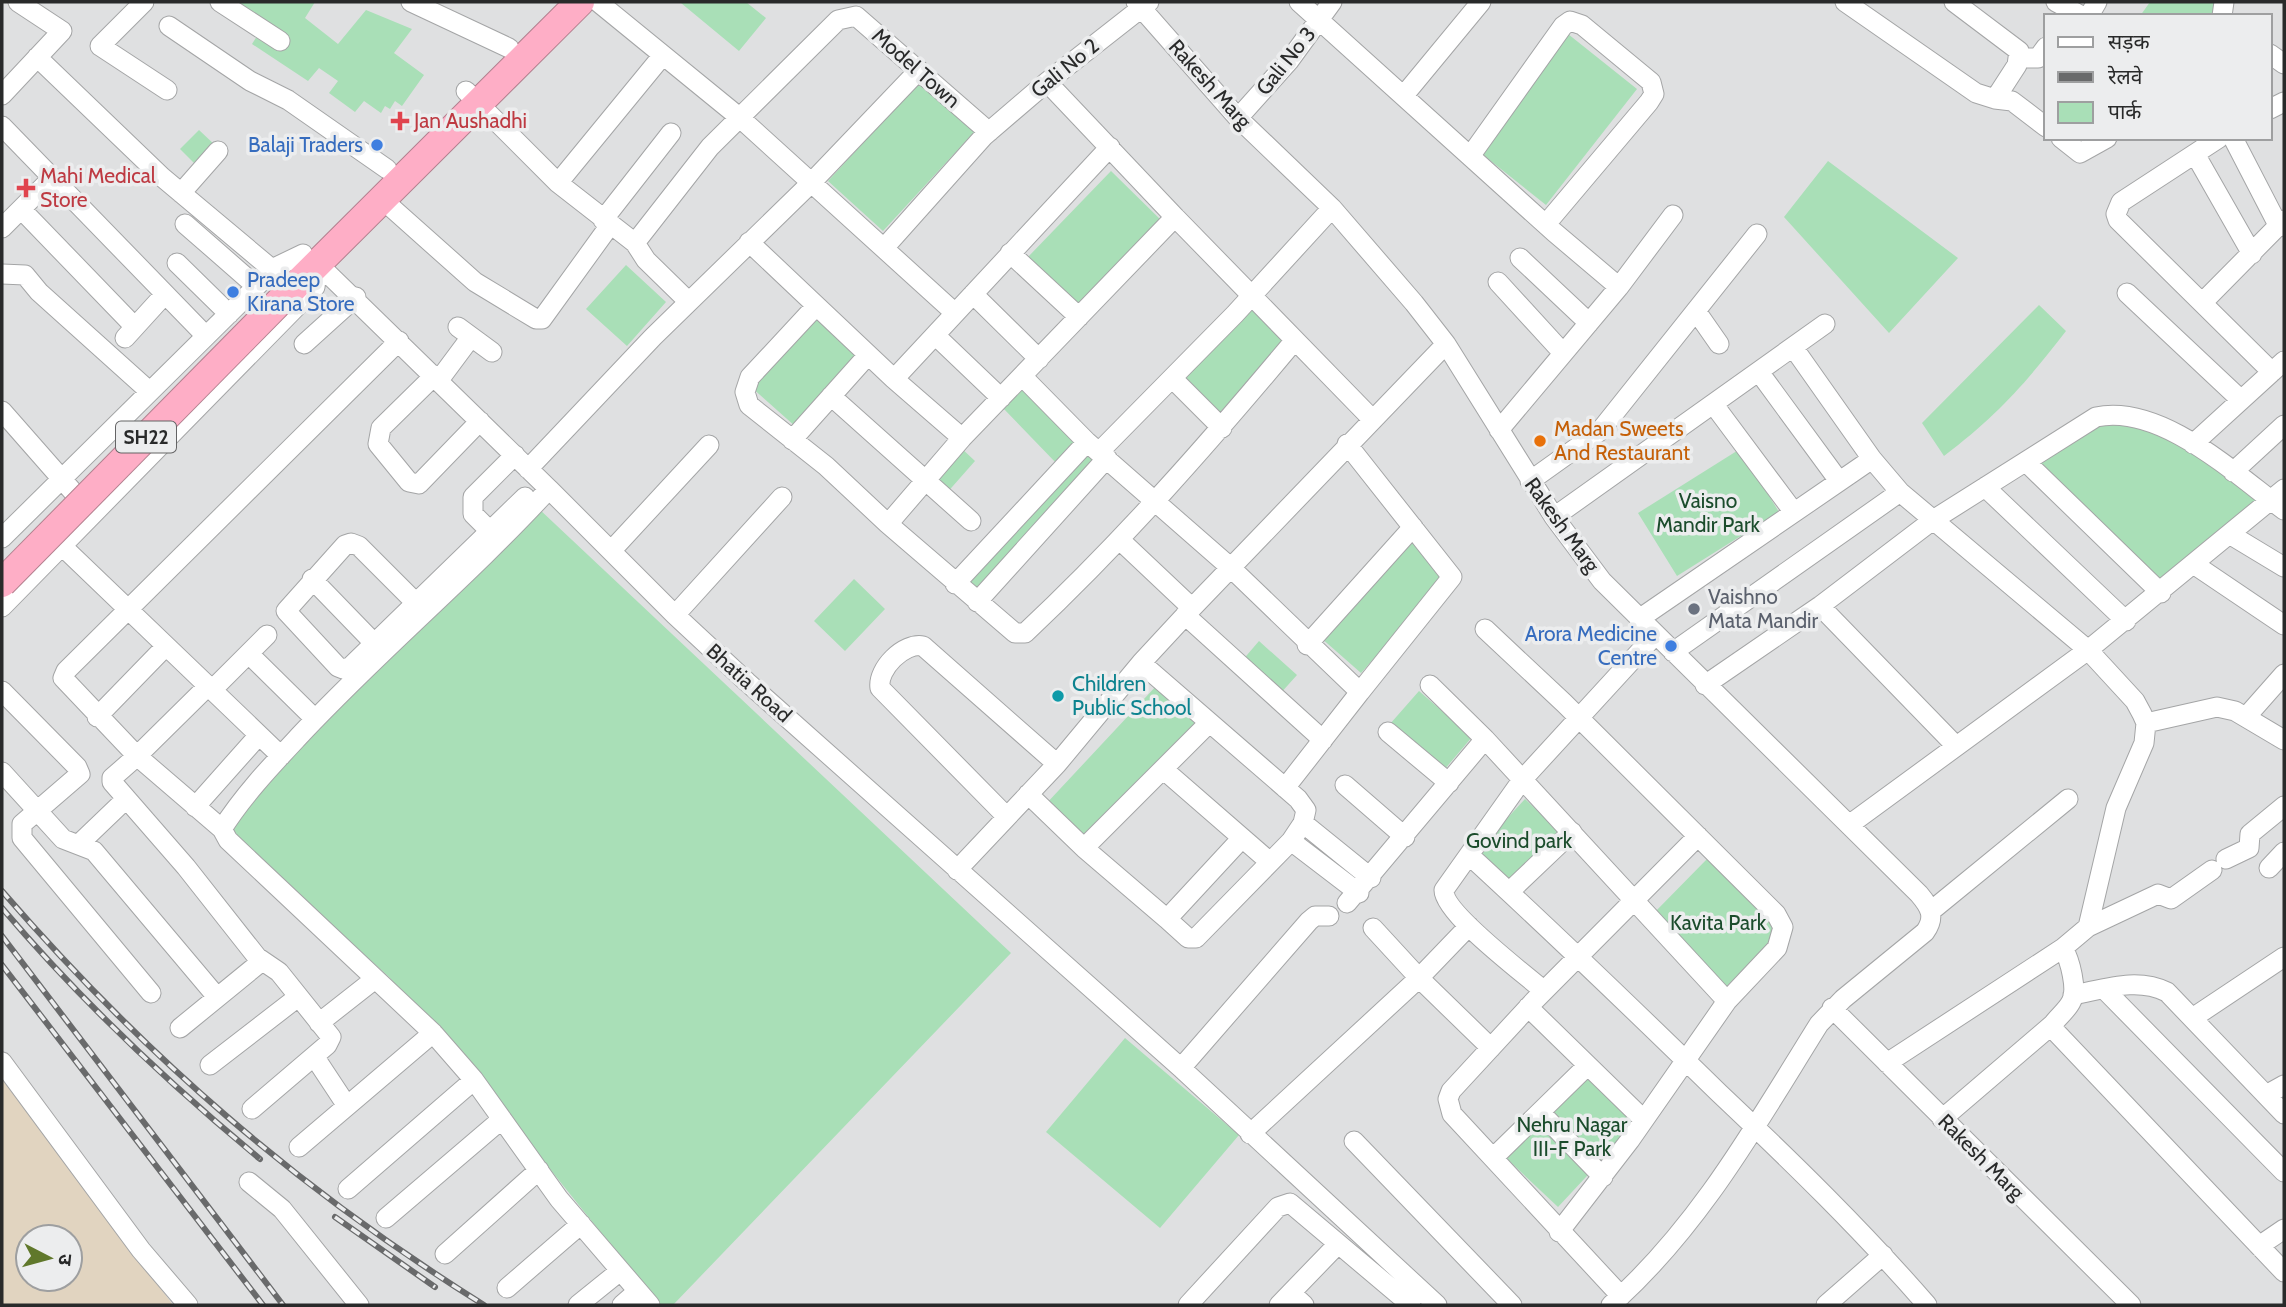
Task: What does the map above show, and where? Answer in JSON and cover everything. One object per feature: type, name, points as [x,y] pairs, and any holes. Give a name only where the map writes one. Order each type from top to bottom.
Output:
[{"type":"highway","name":"SH22","points":[[2,556],[294,270],[383,200],[472,97],[509,48],[555,2]]},
{"type":"highway","name":"SH22","points":[[2,583],[387,169],[580,2]]},
{"type":"street","points":[[2,94],[62,31],[18,2]]},
{"type":"street","points":[[144,2],[100,46],[167,90]]},
{"type":"street","points":[[220,2],[280,41]]},
{"type":"street","points":[[411,2],[509,48]]},
{"type":"street","points":[[598,2],[739,117],[955,313]]},
{"type":"street","points":[[1299,2],[1405,94],[1546,225],[1619,287]]},
{"type":"street","name":"Gali No 3","points":[[1238,118],[1332,2]]},
{"type":"street","points":[[1405,94],[1480,2]]},
{"type":"street","points":[[1845,2],[1976,93],[2012,101],[2044,125]]},
{"type":"street","points":[[1954,2],[2015,46],[2020,58]]},
{"type":"street","points":[[2056,2],[2080,14]]},
{"type":"street","name":"Gali No 2","points":[[884,248],[987,134],[1142,4]]},
{"type":"street","name":"Rakesh Marg","points":[[1142,4],[1238,118],[1332,208],[1414,303],[1446,344],[1554,517],[1602,581],[1919,894],[1931,911]]},
{"type":"street","name":"Model Town","points":[[739,117],[838,20],[856,16],[987,134]]},
{"type":"street","points":[[1471,155],[1563,26],[1570,21],[1582,25],[1651,82],[1654,94],[1649,102],[1546,225]]},
{"type":"street","points":[[169,26],[250,81],[288,100],[387,169]]},
{"type":"street","points":[[2020,58],[2038,58],[2044,50]]},
{"type":"street","points":[[558,183],[663,55]]},
{"type":"street","name":"Bhatia Road","points":[[37,57],[181,193],[294,270],[356,297],[675,615],[1181,1068],[1421,1302]]},
{"type":"street","points":[[1995,99],[2020,58]]},
{"type":"street","points":[[415,603],[359,546],[351,543],[345,545],[312,579],[286,611],[338,667],[351,667],[490,531],[533,474],[688,301],[811,183],[919,70]]},
{"type":"street","points":[[1046,82],[1373,420]]},
{"type":"street","points":[[472,97],[558,183],[635,243],[646,260],[688,301]]},
{"type":"street","points":[[635,243],[701,158],[739,117]]},
{"type":"street","points":[[2,126],[206,336]]},
{"type":"street","points":[[383,200],[475,282],[536,319],[542,319],[671,133]]},
{"type":"street","points":[[2064,140],[2080,153],[2103,140]]},
{"type":"street","points":[[2193,444],[2278,366],[2203,302],[2118,220],[2116,214],[2121,202],[2216,140]]},
{"type":"street","points":[[2203,302],[2282,224],[2235,140]]},
{"type":"street","points":[[894,379],[1110,147]]},
{"type":"street","points":[[181,193],[218,151]]},
{"type":"street","points":[[2195,154],[2252,254]]},
{"type":"street","points":[[2,228],[52,178]]},
{"type":"street","points":[[955,584],[1173,379],[1332,208]]},
{"type":"street","points":[[20,209],[130,332],[165,294]]},
{"type":"street","points":[[1499,430],[1619,287],[1673,215]]},
{"type":"street","points":[[888,524],[962,438],[1175,217]]},
{"type":"street","points":[[185,224],[256,286]]},
{"type":"street","points":[[1530,481],[1600,431],[1757,234]]},
{"type":"street","points":[[749,242],[894,379],[962,438]]},
{"type":"street","points":[[1010,253],[1079,317]]},
{"type":"street","points":[[1520,258],[1589,323]]},
{"type":"street","points":[[177,263],[229,314]]},
{"type":"street","points":[[2,538],[148,390],[256,286],[294,270],[315,287],[2,607]]},
{"type":"street","points":[[2,274],[25,275],[39,292],[148,390]]},
{"type":"street","points":[[1498,282],[1563,353]]},
{"type":"street","points":[[2127,293],[2241,400]]},
{"type":"street","points":[[973,294],[1039,359]]},
{"type":"street","points":[[304,344],[356,297]]},
{"type":"street","points":[[816,306],[750,377],[745,392],[749,405],[826,466],[955,584],[1015,633],[1026,633],[1121,541],[1222,428],[1295,340]]},
{"type":"street","points":[[1696,311],[1719,344]]},
{"type":"street","points":[[1554,517],[1825,324]]},
{"type":"street","points":[[480,421],[419,484],[409,482],[379,444],[381,428],[437,377],[465,332],[492,352]]},
{"type":"street","points":[[935,335],[1001,398]]},
{"type":"street","points":[[399,341],[66,671],[63,678],[97,717],[137,756],[222,829],[228,840],[433,1033],[474,1080],[580,1224],[644,1298],[622,1305]]},
{"type":"street","points":[[957,870],[1057,764],[1141,663],[1230,567],[1446,344]]},
{"type":"street","points":[[1793,347],[1872,459],[1900,492],[2088,650],[2135,701],[2146,723],[2144,743],[2116,808],[2088,927]]},
{"type":"street","points":[[792,440],[868,355]]},
{"type":"street","points":[[1759,372],[1839,481]]},
{"type":"street","points":[[1022,376],[1098,451],[1230,567],[1307,645],[1360,692]]},
{"type":"street","points":[[1173,379],[1222,428]]},
{"type":"street","points":[[831,396],[971,521]]},
{"type":"street","points":[[1714,405],[1793,511]]},
{"type":"street","points":[[1705,685],[1820,606],[1933,520],[2096,417],[2105,415],[2142,419],[2193,444],[2280,500],[2231,534],[2088,650],[1849,825]]},
{"type":"street","points":[[4,418],[61,477],[92,514]]},
{"type":"street","points":[[2233,472],[2284,425]]},
{"type":"street","points":[[1285,788],[1452,577],[1347,444]]},
{"type":"street","points":[[611,551],[709,445]]},
{"type":"street","points":[[977,602],[1098,451]]},
{"type":"street","points":[[1639,619],[1872,459]]},
{"type":"street","points":[[2025,462],[2161,593]]},
{"type":"street","points":[[490,531],[473,514],[473,497],[533,474]]},
{"type":"street","points":[[222,829],[281,756],[351,681],[502,540],[533,474]]},
{"type":"street","points":[[1985,487],[2126,621]]},
{"type":"street","points":[[1673,652],[1900,492]]},
{"type":"street","points":[[675,615],[782,497]]},
{"type":"street","points":[[1307,645],[1413,527]]},
{"type":"street","points":[[2231,534],[2284,567]]},
{"type":"street","points":[[1121,541],[1189,612],[1323,740]]},
{"type":"street","points":[[62,546],[281,756]]},
{"type":"street","points":[[2195,565],[2284,625]]},
{"type":"street","points":[[312,579],[374,643]]},
{"type":"street","points":[[1820,606],[1956,746]]},
{"type":"street","points":[[1485,629],[1698,836],[1776,914],[1783,927],[1777,948],[1727,1002],[1603,1177],[1559,1232]]},
{"type":"street","points":[[252,1109],[314,1056],[331,1037],[279,972],[262,961],[126,799],[112,778],[267,635]]},
{"type":"street","points":[[1544,991],[1469,926],[1443,894],[1522,780],[1655,635]]},
{"type":"street","points":[[1007,817],[880,688],[879,680],[898,656],[914,644],[923,646],[1057,764]]},
{"type":"street","points":[[97,717],[166,646]]},
{"type":"street","points":[[249,654],[316,719]]},
{"type":"street","points":[[1028,794],[1084,848],[1188,938],[1196,938],[1291,841],[1303,823],[1306,810],[1285,788],[1141,663]]},
{"type":"street","points":[[2246,717],[2284,674]]},
{"type":"street","points":[[1430,685],[1485,739],[1727,1002]]},
{"type":"street","points":[[2,691],[78,768],[80,774],[22,824],[22,838],[151,993]]},
{"type":"street","points":[[2146,723],[2217,707],[2246,717],[2284,740]]},
{"type":"street","points":[[1084,848],[1209,723]]},
{"type":"street","points":[[1388,732],[1449,783]]},
{"type":"street","points":[[195,807],[259,735]]},
{"type":"street","points":[[1359,891],[1485,739]]},
{"type":"street","points":[[1163,769],[1270,862]]},
{"type":"street","points":[[2,772],[63,839],[93,851],[217,997]]},
{"type":"street","points":[[1345,785],[1405,837]]},
{"type":"street","points":[[79,844],[126,799]]},
{"type":"street","points":[[1698,836],[1580,958],[1528,1007],[1451,1091],[1448,1098],[1452,1114],[1559,1232],[1616,1301],[1647,1273],[1693,1218],[1832,1008],[1925,932],[1931,922],[1931,911],[2068,799]]},
{"type":"street","points":[[1887,1063],[2063,948],[2088,927],[2158,894],[2171,899],[2219,864],[2249,848],[2250,834],[2284,806]]},
{"type":"street","points":[[1303,823],[1359,891]]},
{"type":"street","points":[[1509,892],[1572,832]]},
{"type":"street","points":[[1167,919],[1242,838]]},
{"type":"street","points":[[1291,841],[1359,891]]},
{"type":"street","points":[[2269,868],[2284,852]]},
{"type":"street","points":[[1469,855],[1755,1127],[1883,1255],[1927,1305]]},
{"type":"street","points":[[1181,1068],[1309,921],[1315,916],[1329,916]]},
{"type":"street","points":[[1250,1133],[1419,978],[1469,926]]},
{"type":"street","points":[[1373,928],[1419,978],[1491,1048]]},
{"type":"street","points":[[1942,1119],[2053,1024],[2072,1002],[2068,957],[2063,948]]},
{"type":"street","points":[[2194,1017],[2284,957]]},
{"type":"street","points":[[180,1028],[262,961]]},
{"type":"street","points":[[319,1023],[375,979]]},
{"type":"street","points":[[2073,995],[2134,983],[2155,985],[2167,992],[2194,1017],[2284,1114]]},
{"type":"street","points":[[2104,989],[2284,1171]]},
{"type":"street","points":[[210,1065],[298,997]]},
{"type":"street","points":[[1528,1007],[1644,1120]]},
{"type":"street","name":"Rakesh Marg","points":[[1832,1008],[2131,1305]]},
{"type":"street","points":[[2053,1024],[2056,1035],[2284,1272]]},
{"type":"street","points":[[299,1147],[433,1033]]},
{"type":"street","points":[[314,1056],[347,1106]]},
{"type":"street","points":[[2,1062],[141,1250],[188,1305]]},
{"type":"street","points":[[1493,1158],[1587,1066]]},
{"type":"street","points":[[348,1189],[474,1080]]},
{"type":"street","points":[[2266,1095],[2284,1085]]},
{"type":"street","points":[[1540,1112],[1603,1177]]},
{"type":"street","points":[[386,1218],[502,1119]]},
{"type":"street","points":[[1354,1141],[1512,1305]]},
{"type":"street","points":[[445,1254],[540,1170]]},
{"type":"street","points":[[249,1182],[282,1209],[359,1305]]},
{"type":"street","points":[[1188,1305],[1283,1204],[1297,1208],[1338,1244],[1421,1302]]},
{"type":"street","points":[[507,1288],[580,1224]]},
{"type":"street","points":[[2259,1246],[2284,1229]]},
{"type":"street","points":[[1291,1301],[1338,1244]]},
{"type":"street","points":[[1826,1305],[1883,1255]]},
{"type":"street","points":[[578,1305],[620,1270]]},
{"type":"shaded area","points":[[2,1076],[173,1305],[2,1305]]},
{"type":"green space","points":[[226,2],[315,2],[305,18],[338,44],[366,10],[412,29],[394,53],[424,75],[402,106],[395,101],[390,109],[385,106],[381,113],[364,101],[355,112],[329,93],[338,81],[319,68],[308,81],[252,44],[264,25]]},
{"type":"green space","points":[[746,2],[766,18],[739,51],[681,3]]},
{"type":"green space","points":[[2150,2],[2215,2],[2212,14],[2141,14]]},
{"type":"green space","points":[[1568,34],[1637,89],[1546,205],[1477,150]]},
{"type":"green space","points":[[922,79],[977,129],[883,231],[828,181]]},
{"type":"green space","points":[[199,130],[216,146],[197,166],[180,149]]},
{"type":"green space","points":[[1828,161],[1958,258],[1889,333],[1784,217]]},
{"type":"green space","points":[[1111,171],[1164,223],[1081,309],[1028,257]]},
{"type":"green space","points":[[626,265],[666,302],[627,346],[586,309]]},
{"type":"green space","points":[[1253,305],[1289,339],[1220,412],[1185,379]]},
{"type":"green space","points":[[2039,305],[2066,331],[2010,398],[1944,456],[1922,423]]},
{"type":"green space","points":[[814,315],[859,355],[796,427],[751,387]]},
{"type":"green space","points":[[1025,387],[1080,445],[1058,465],[1003,408]]},
{"type":"green space","points":[[2102,421],[2125,424],[2168,438],[2207,461],[2263,502],[2154,588],[2024,471]]},
{"type":"green space","points":[[959,446],[975,461],[945,495],[929,481]]},
{"type":"green space","points":[[1087,447],[1102,462],[979,596],[961,582]]},
{"type":"green space","name":"Vaisno Mandir Park","points":[[1740,449],[1779,512],[1677,576],[1638,513]]},
{"type":"green space","points":[[538,508],[1011,953],[673,1305],[659,1305],[509,1118],[389,977],[229,832],[300,746]]},
{"type":"green space","points":[[1408,539],[1448,575],[1361,673],[1320,637]]},
{"type":"green space","points":[[854,579],[885,609],[845,651],[814,621]]},
{"type":"green space","points":[[1259,641],[1297,675],[1279,695],[1241,662]]},
{"type":"green space","points":[[1158,684],[1198,721],[1085,842],[1045,805]]},
{"type":"green space","points":[[1419,691],[1472,737],[1444,770],[1390,724]]},
{"type":"green space","name":"Govind park","points":[[1525,799],[1560,832],[1511,885],[1476,852]]},
{"type":"green space","name":"Kavita Park","points":[[1707,859],[1781,930],[1727,986],[1653,914]]},
{"type":"green space","points":[[1125,1038],[1239,1135],[1160,1228],[1046,1132]]},
{"type":"green space","name":"Nehru Nagar III-F Park","points":[[1587,1067],[1641,1118],[1558,1207],[1504,1156]]},
{"type":"railway","points":[[2,891],[112,1009],[168,1064],[227,1116],[350,1214],[484,1305]]},
{"type":"railway","points":[[2,908],[93,1008],[191,1100],[260,1159]]},
{"type":"railway","points":[[2,936],[283,1305]]},
{"type":"railway","points":[[2,965],[263,1305]]},
{"type":"railway","points":[[335,1217],[435,1287]]},
{"type":"place","name":"Jan Aushadhi","points":[[400,121]]},
{"type":"place","name":"Balaji Traders","points":[[377,145]]},
{"type":"place","name":"Mahi Medical Store","points":[[26,188]]},
{"type":"place","name":"Pradeep Kirana Store","points":[[233,292]]},
{"type":"place","name":"Madan Sweets And Restaurant","points":[[1540,441]]},
{"type":"place","name":"Vaishno Mata Mandir","points":[[1694,609]]},
{"type":"place","name":"Arora Medicine Centre","points":[[1671,646]]},
{"type":"place","name":"Children Public School","points":[[1058,696]]}]
